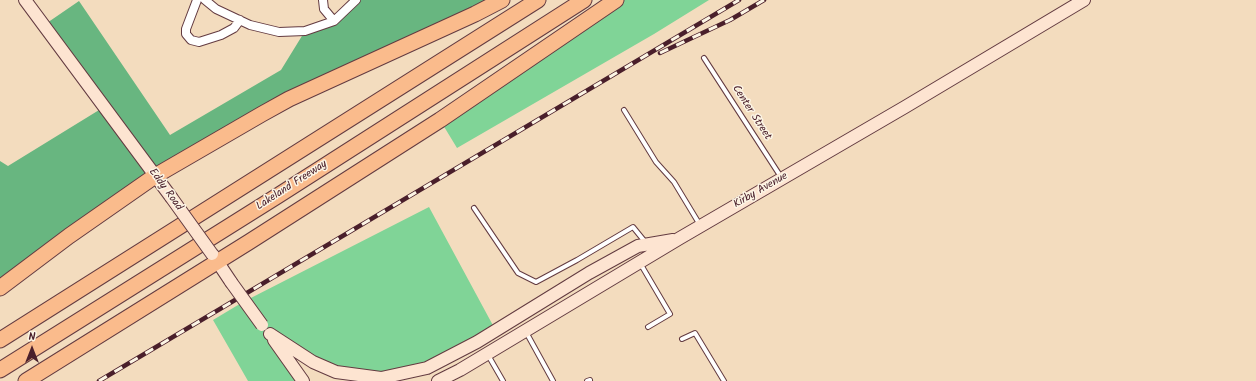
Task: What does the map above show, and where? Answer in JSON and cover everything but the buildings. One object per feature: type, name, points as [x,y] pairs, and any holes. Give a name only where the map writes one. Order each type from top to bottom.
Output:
[{"type":"highway","points":[[0,288],[68,236],[155,176],[289,99],[502,0]]},
{"type":"highway","points":[[0,340],[538,0]]},
{"type":"highway","name":"Lakeland Freeway","points":[[0,370],[279,195],[584,0]]},
{"type":"highway","points":[[26,381],[215,258],[440,120],[616,0]]},
{"type":"street","name":"Eddy Road","points":[[25,0],[147,164],[303,381]]},
{"type":"street","points":[[197,0],[186,29],[186,34],[191,40],[199,42],[221,35],[234,28],[240,20]]},
{"type":"street","points":[[205,0],[216,9],[250,25],[279,32],[305,31],[334,21],[356,0]]},
{"type":"street","points":[[324,0],[324,9],[334,21]]},
{"type":"street","name":"Kirby Avenue","points":[[438,381],[460,370],[525,332],[680,238],[1084,0]]},
{"type":"street","points":[[266,330],[313,362],[336,372],[381,378],[427,368],[477,342],[589,273],[638,246],[680,238]]},
{"type":"street","points":[[447,381],[460,370]]},
{"type":"lane","name":"Center Street","points":[[704,58],[782,179]]},
{"type":"lane","points":[[624,110],[656,162],[674,182],[701,227]]},
{"type":"lane","points":[[474,208],[518,273],[536,282],[633,227],[648,244]]},
{"type":"lane","points":[[640,263],[670,314],[648,327]]},
{"type":"lane","points":[[525,332],[553,381]]},
{"type":"lane","points":[[682,339],[695,333],[724,381]]},
{"type":"lane","points":[[487,354],[503,381]]},
{"type":"green space","points":[[356,0],[502,0],[289,99],[155,176],[0,288],[0,161],[8,166],[104,107],[44,25],[79,1],[170,135],[281,70],[305,31],[334,21]]},
{"type":"green space","points":[[616,0],[709,0],[654,34],[457,148],[440,120]]},
{"type":"green space","points":[[429,207],[496,331],[427,368],[381,378],[336,372],[271,335],[303,381],[248,381],[213,320],[243,302]]},
{"type":"railway","points":[[99,381],[739,0]]},
{"type":"railway","points":[[660,53],[730,20],[764,0]]}]
